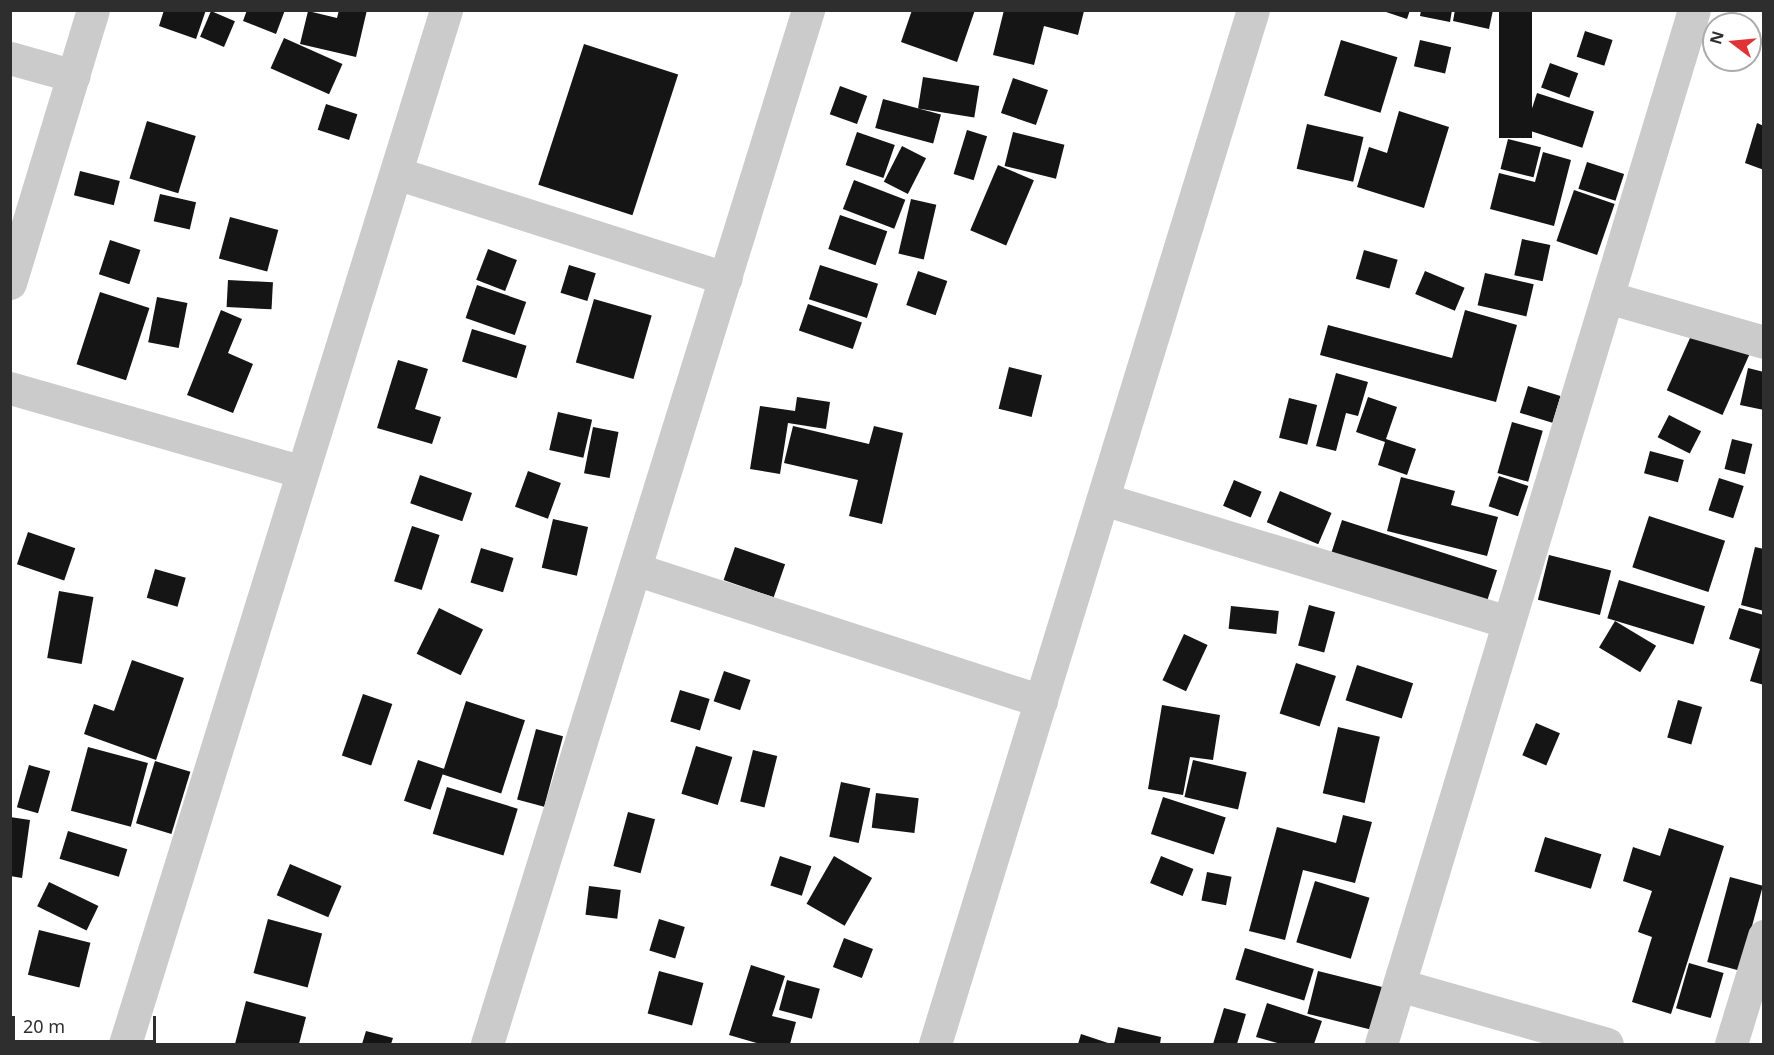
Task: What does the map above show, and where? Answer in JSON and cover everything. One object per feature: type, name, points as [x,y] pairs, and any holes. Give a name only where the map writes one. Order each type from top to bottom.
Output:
[{"type":"street","points":[[10,283],[93,10]]},
{"type":"street","points":[[125,1044],[446,10]]},
{"type":"street","points":[[487,1044],[808,10]]},
{"type":"street","points":[[935,1044],[1253,10]]},
{"type":"street","points":[[1381,1044],[1694,10]]},
{"type":"street","points":[[10,58],[74,76]]},
{"type":"street","points":[[396,173],[726,278]]},
{"type":"street","points":[[1607,297],[1764,342]]},
{"type":"street","points":[[10,388],[302,472]]},
{"type":"street","points":[[1102,499],[1509,621]]},
{"type":"street","points":[[635,569],[1041,701]]},
{"type":"street","points":[[1731,1044],[1764,936]]},
{"type":"street","points":[[1399,985],[1607,1044]]},
{"type":"building","points":[[164,10],[206,10],[196,39],[159,26]]},
{"type":"building","points":[[247,10],[285,10],[276,34],[243,21]]},
{"type":"building","points":[[339,10],[367,10],[356,57],[300,44],[308,11],[337,18]]},
{"type":"building","points":[[912,10],[975,10],[957,62],[901,42]]},
{"type":"building","points":[[1004,10],[1084,11],[1078,35],[1044,26],[1034,65],[993,55]]},
{"type":"building","points":[[1380,10],[1410,10],[1407,19]]},
{"type":"building","points":[[1421,10],[1452,10],[1450,22],[1420,16]]},
{"type":"building","points":[[1455,10],[1493,10],[1489,29],[1453,21]]},
{"type":"building","points":[[1499,10],[1532,10],[1532,138],[1499,138]]},
{"type":"building","points":[[211,11],[235,21],[224,47],[200,37]]},
{"type":"building","points":[[1585,31],[1613,40],[1604,66],[1577,57]]},
{"type":"building","points":[[284,38],[342,64],[329,94],[271,68]]},
{"type":"building","points":[[1341,40],[1397,57],[1380,113],[1324,95]]},
{"type":"building","points":[[1420,40],[1451,47],[1445,74],[1414,66]]},
{"type":"building","points":[[584,44],[678,75],[632,215],[538,185]]},
{"type":"building","points":[[1550,63],[1578,73],[1569,98],[1541,87]]},
{"type":"building","points":[[923,77],[979,86],[974,118],[918,109]]},
{"type":"building","points":[[1013,78],[1048,90],[1036,125],[1001,113]]},
{"type":"building","points":[[840,86],[867,96],[857,124],[830,114]]},
{"type":"building","points":[[1537,93],[1594,112],[1582,148],[1525,129]]},
{"type":"building","points":[[883,99],[941,115],[933,144],[875,128]]},
{"type":"building","points":[[326,104],[357,114],[349,140],[318,130]]},
{"type":"building","points":[[1399,111],[1449,127],[1424,208],[1357,187],[1369,147],[1387,153]]},
{"type":"building","points":[[147,121],[196,136],[178,193],[129,178]]},
{"type":"building","points":[[1757,123],[1764,126],[1764,170],[1745,163]]},
{"type":"building","points":[[1307,124],[1364,137],[1353,182],[1297,169]]},
{"type":"building","points":[[967,130],[987,136],[974,180],[954,174]]},
{"type":"building","points":[[857,132],[895,145],[883,178],[846,165]]},
{"type":"building","points":[[1013,132],[1064,145],[1056,179],[1005,166]]},
{"type":"building","points":[[1508,139],[1541,147],[1533,177],[1501,169]]},
{"type":"building","points":[[902,146],[926,158],[908,194],[884,182]]},
{"type":"building","points":[[1543,152],[1571,160],[1554,226],[1490,209],[1499,173],[1535,182]]},
{"type":"building","points":[[1587,162],[1624,174],[1615,201],[1578,189]]},
{"type":"building","points":[[998,165],[1034,180],[1006,246],[970,230]]},
{"type":"building","points":[[80,171],[120,181],[114,205],[74,195]]},
{"type":"building","points":[[854,180],[905,200],[894,229],[843,209]]},
{"type":"building","points":[[1574,190],[1615,204],[1597,255],[1556,241]]},
{"type":"building","points":[[160,194],[196,202],[190,230],[154,221]]},
{"type":"building","points":[[911,199],[936,205],[924,259],[898,254]]},
{"type":"building","points":[[840,215],[887,231],[876,265],[828,249]]},
{"type":"building","points":[[230,217],[278,230],[267,271],[219,259]]},
{"type":"building","points":[[1522,239],[1550,245],[1543,281],[1514,275]]},
{"type":"building","points":[[110,240],[140,250],[129,284],[99,274]]},
{"type":"building","points":[[488,249],[517,260],[505,291],[476,280]]},
{"type":"building","points":[[1364,250],[1398,260],[1389,288],[1356,279]]},
{"type":"building","points":[[569,265],[596,273],[587,301],[561,293]]},
{"type":"building","points":[[820,265],[878,284],[867,318],[809,299]]},
{"type":"building","points":[[918,271],[947,281],[936,315],[906,305]]},
{"type":"building","points":[[1425,271],[1465,288],[1455,311],[1415,294]]},
{"type":"building","points":[[1485,273],[1534,284],[1526,316],[1478,305]]},
{"type":"building","points":[[228,280],[273,282],[272,309],[227,307]]},
{"type":"building","points":[[477,285],[526,302],[515,335],[466,318]]},
{"type":"building","points":[[100,292],[149,308],[126,380],[77,364]]},
{"type":"building","points":[[157,297],[187,303],[179,348],[148,342]]},
{"type":"building","points":[[594,299],[652,316],[633,379],[576,362]]},
{"type":"building","points":[[808,304],[862,323],[853,349],[799,330]]},
{"type":"building","points":[[221,310],[242,319],[228,353],[253,364],[233,413],[187,395]]},
{"type":"building","points":[[1465,310],[1517,325],[1496,402],[1320,355],[1328,325],[1452,358]]},
{"type":"building","points":[[472,329],[527,346],[517,378],[462,362]]},
{"type":"building","points":[[1694,329],[1750,354],[1722,415],[1667,390]]},
{"type":"building","points":[[398,360],[428,369],[415,409],[441,417],[432,444],[377,428]]},
{"type":"building","points":[[1009,367],[1042,375],[1032,417],[999,409]]},
{"type":"building","points":[[1748,368],[1764,372],[1764,410],[1740,405]]},
{"type":"building","points":[[1336,373],[1368,382],[1358,416],[1346,413],[1336,451],[1316,446]]},
{"type":"building","points":[[1528,386],[1561,396],[1552,423],[1520,413]]},
{"type":"building","points":[[797,397],[830,402],[826,429],[788,423],[780,474],[750,469],[760,406],[795,411]]},
{"type":"building","points":[[1368,397],[1397,407],[1386,439],[1416,449],[1407,475],[1378,465],[1385,442],[1356,432]]},
{"type":"building","points":[[1289,398],[1317,405],[1307,445],[1279,438]]},
{"type":"building","points":[[558,412],[592,420],[583,458],[549,450]]},
{"type":"building","points":[[1669,415],[1701,431],[1690,454],[1658,437]]},
{"type":"building","points":[[1512,422],[1543,431],[1528,482],[1497,473]]},
{"type":"building","points":[[793,426],[869,444],[874,426],[903,433],[882,524],[849,516],[858,480],[784,463]]},
{"type":"building","points":[[593,427],[619,432],[610,478],[584,473]]},
{"type":"building","points":[[1732,439],[1752,444],[1745,474],[1725,469]]},
{"type":"building","points":[[1650,451],[1684,460],[1678,482],[1644,473]]},
{"type":"building","points":[[528,471],[561,483],[548,519],[515,507]]},
{"type":"building","points":[[420,475],[472,493],[462,521],[410,503]]},
{"type":"building","points":[[1499,476],[1528,486],[1518,516],[1489,506]]},
{"type":"building","points":[[1401,477],[1455,491],[1451,505],[1498,517],[1487,556],[1387,531]]},
{"type":"building","points":[[1719,478],[1744,486],[1733,518],[1708,510]]},
{"type":"building","points":[[1234,480],[1262,492],[1251,517],[1223,506]]},
{"type":"building","points":[[1280,491],[1332,513],[1318,544],[1267,522]]},
{"type":"building","points":[[1649,516],[1725,541],[1708,592],[1632,567]]},
{"type":"building","points":[[553,519],[588,527],[577,576],[542,568]]},
{"type":"building","points":[[1342,520],[1497,570],[1486,604],[1331,553]]},
{"type":"building","points":[[412,526],[440,535],[422,590],[394,581]]},
{"type":"building","points":[[28,532],[75,548],[64,580],[17,564]]},
{"type":"building","points":[[735,547],[785,564],[774,597],[724,580]]},
{"type":"building","points":[[1755,547],[1764,549],[1764,611],[1741,605]]},
{"type":"building","points":[[481,548],[514,558],[503,592],[470,582]]},
{"type":"building","points":[[1549,555],[1611,570],[1600,615],[1538,600]]},
{"type":"building","points":[[155,569],[186,578],[177,607],[147,598]]},
{"type":"building","points":[[1619,580],[1705,606],[1693,645],[1607,618]]},
{"type":"building","points":[[59,591],[93,597],[82,664],[47,658]]},
{"type":"building","points":[[1309,605],[1335,612],[1324,653],[1298,646]]},
{"type":"building","points":[[1231,606],[1279,611],[1276,634],[1229,629]]},
{"type":"building","points":[[439,608],[483,629],[461,675],[417,654]]},
{"type":"building","points":[[1739,608],[1764,615],[1764,685],[1750,681],[1760,649],[1729,639]]},
{"type":"building","points":[[1615,621],[1656,646],[1640,672],[1599,648]]},
{"type":"building","points":[[1184,634],[1208,645],[1186,691],[1162,680]]},
{"type":"building","points":[[132,660],[184,678],[156,760],[84,734],[94,704],[114,711]]},
{"type":"building","points":[[1296,663],[1336,676],[1320,726],[1280,713]]},
{"type":"building","points":[[1357,665],[1413,683],[1402,718],[1346,700]]},
{"type":"building","points":[[724,671],[750,680],[740,710],[714,701]]},
{"type":"building","points":[[680,690],[710,699],[700,731],[670,722]]},
{"type":"building","points":[[363,694],[392,704],[371,766],[342,755]]},
{"type":"building","points":[[1678,700],[1702,707],[1691,744],[1667,737]]},
{"type":"building","points":[[466,701],[525,720],[501,793],[442,774]]},
{"type":"building","points":[[1162,705],[1220,715],[1213,760],[1190,757],[1183,795],[1148,789]]},
{"type":"building","points":[[1536,723],[1560,733],[1546,765],[1522,755]]},
{"type":"building","points":[[1338,727],[1380,737],[1365,803],[1323,793]]},
{"type":"building","points":[[536,729],[563,736],[544,807],[517,800]]},
{"type":"building","points":[[696,746],[732,757],[718,805],[681,794]]},
{"type":"building","points":[[88,747],[148,763],[131,827],[71,811]]},
{"type":"building","points":[[753,750],[777,756],[764,807],[740,801]]},
{"type":"building","points":[[418,760],[444,769],[430,810],[404,801]]},
{"type":"building","points":[[1193,760],[1247,772],[1238,809],[1184,797]]},
{"type":"building","points":[[155,761],[190,772],[171,834],[136,823]]},
{"type":"building","points":[[29,765],[50,771],[38,813],[17,807]]},
{"type":"building","points":[[841,782],[870,788],[859,843],[829,837]]},
{"type":"building","points":[[447,787],[518,809],[503,855],[433,834]]},
{"type":"building","points":[[876,793],[919,798],[914,833],[872,828]]},
{"type":"building","points":[[1163,797],[1226,817],[1214,854],[1151,834]]},
{"type":"building","points":[[628,812],[655,819],[641,873],[614,866]]},
{"type":"building","points":[[1343,815],[1372,822],[1355,883],[1303,870],[1285,940],[1249,931],[1277,827],[1336,843]]},
{"type":"building","points":[[10,817],[30,820],[22,878],[10,876]]},
{"type":"building","points":[[1669,828],[1724,846],[1671,1014],[1632,1002],[1652,937],[1638,932],[1652,891],[1623,881],[1633,847],[1660,856]]},
{"type":"building","points":[[68,831],[127,849],[119,877],[60,859]]},
{"type":"building","points":[[1545,837],[1601,854],[1591,889],[1534,871]]},
{"type":"building","points":[[780,856],[811,866],[802,896],[770,885]]},
{"type":"building","points":[[834,856],[872,878],[845,926],[806,904]]},
{"type":"building","points":[[1161,856],[1193,869],[1183,896],[1150,883]]},
{"type":"building","points":[[290,864],[342,886],[328,917],[277,895]]},
{"type":"building","points":[[1207,872],[1232,877],[1226,905],[1201,900]]},
{"type":"building","points":[[1730,877],[1763,886],[1740,971],[1707,962]]},
{"type":"building","points":[[1315,881],[1370,898],[1351,959],[1296,942]]},
{"type":"building","points":[[49,882],[98,906],[87,930],[37,906]]},
{"type":"building","points":[[589,886],[621,890],[617,919],[585,915]]},
{"type":"building","points":[[268,919],[322,933],[308,988],[254,973]]},
{"type":"building","points":[[659,919],[685,927],[675,958],[649,951]]},
{"type":"building","points":[[39,930],[90,943],[79,987],[28,975]]},
{"type":"building","points":[[844,938],[873,949],[862,978],[833,967]]},
{"type":"building","points":[[1245,948],[1314,969],[1304,1001],[1235,980]]},
{"type":"building","points":[[1689,963],[1724,973],[1711,1018],[1676,1008]]},
{"type":"building","points":[[751,965],[785,976],[772,1016],[796,1022],[790,1044],[760,1044],[729,1035]]},
{"type":"building","points":[[659,971],[703,983],[692,1025],[648,1014]]},
{"type":"building","points":[[1318,971],[1382,987],[1371,1030],[1307,1014]]},
{"type":"building","points":[[787,980],[820,989],[812,1019],[779,1010]]},
{"type":"building","points":[[246,1001],[306,1017],[299,1044],[235,1044]]},
{"type":"building","points":[[1267,1003],[1322,1021],[1314,1044],[1281,1044],[1256,1037]]},
{"type":"building","points":[[1224,1008],[1246,1014],[1237,1044],[1213,1044]]},
{"type":"building","points":[[1118,1027],[1161,1037],[1160,1044],[1114,1044]]},
{"type":"building","points":[[366,1031],[393,1038],[391,1044],[362,1044]]},
{"type":"building","points":[[1081,1034],[1111,1044],[1078,1044]]}]
